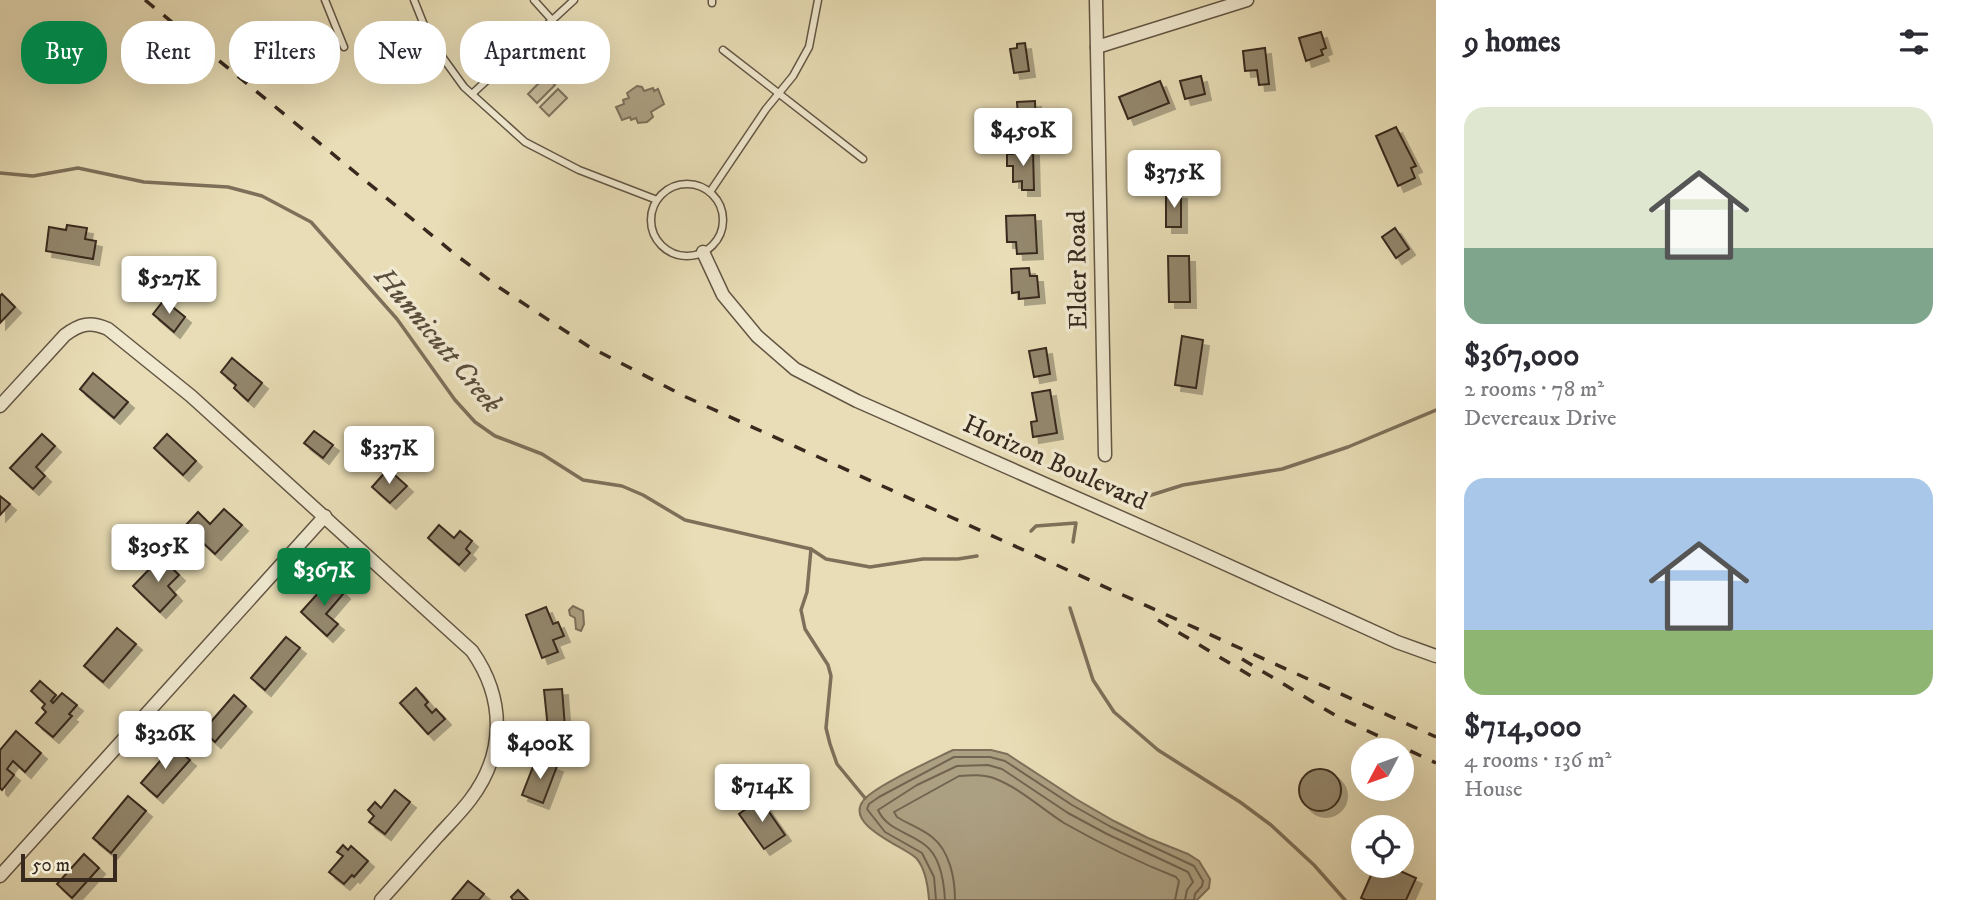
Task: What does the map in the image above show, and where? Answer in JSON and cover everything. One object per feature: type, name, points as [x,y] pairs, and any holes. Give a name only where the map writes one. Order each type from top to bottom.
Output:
[{"type":"street","name":"Elder Road","points":[[1096,0],[1105,455]]},
{"type":"street","points":[[1097,47],[1247,0]]},
{"type":"street","name":"Horizon Boulevard","points":[[703,252],[723,295],[757,336],[795,369],[857,401],[1397,642],[1436,656]]},
{"type":"street","points":[[0,406],[65,335],[87,323],[98,324],[119,337],[191,396],[472,650],[491,683],[496,702],[496,744],[484,780],[471,800],[381,900]]},
{"type":"street","points":[[0,876],[325,516]]},
{"type":"lane","points":[[325,0],[344,47]]},
{"type":"lane","points":[[414,0],[430,40],[464,87],[525,142],[579,170],[657,200]]},
{"type":"lane","points":[[534,0],[552,20]]},
{"type":"lane","points":[[472,94],[574,0]]},
{"type":"lane","points":[[710,192],[793,76],[808,47],[818,0]]},
{"type":"lane","points":[[723,50],[863,159]]},
{"type":"lane","points":[[688,184],[710,192],[718,201],[723,224],[713,245],[692,256],[680,256],[660,244],[653,234],[652,210],[665,191],[688,184]]},
{"type":"shaded area","points":[[538,84],[555,85],[537,103],[528,94]]},
{"type":"shaded area","points":[[558,89],[567,98],[549,116],[540,107]]},
{"type":"water","points":[[637,86],[644,91],[658,89],[664,104],[651,112],[653,117],[647,122],[638,123],[636,118],[631,120],[630,117],[622,120],[616,107],[624,104],[623,100],[629,98],[627,93]]},
{"type":"water","points":[[573,606],[583,611],[584,624],[581,631],[576,629],[575,618],[570,615],[569,610]]},
{"type":"water","points":[[953,750],[991,750],[1007,754],[1114,821],[1199,861],[1210,879],[1209,888],[1197,900],[929,900],[924,873],[917,859],[869,827],[859,810],[863,801],[878,788]]},
{"type":"building","points":[[1321,32],[1326,48],[1321,50],[1323,55],[1306,61],[1299,38]]},
{"type":"building","points":[[1025,43],[1029,71],[1014,73],[1010,49]]},
{"type":"building","points":[[1265,48],[1269,84],[1259,85],[1257,70],[1245,71],[1243,51]]},
{"type":"building","points":[[1201,76],[1205,94],[1185,99],[1180,81]]},
{"type":"building","points":[[1160,81],[1169,103],[1128,119],[1119,97]]},
{"type":"building","points":[[1035,101],[1036,134],[1019,135],[1017,102]]},
{"type":"building","points":[[1396,127],[1416,166],[1411,168],[1415,178],[1398,186],[1376,136]]},
{"type":"building","points":[[1013,150],[1033,150],[1034,190],[1022,190],[1022,181],[1013,182],[1013,166],[1007,166],[1007,154],[1013,154]]},
{"type":"building","points":[[1166,193],[1181,193],[1181,227],[1166,227]]},
{"type":"building","points":[[1035,215],[1037,253],[1017,254],[1016,242],[1007,242],[1006,216]]},
{"type":"building","points":[[67,225],[87,228],[85,239],[96,241],[93,259],[46,251],[49,227],[66,230]]},
{"type":"building","points":[[1395,228],[1409,249],[1396,258],[1382,237]]},
{"type":"building","points":[[1168,256],[1189,256],[1190,302],[1169,302]]},
{"type":"building","points":[[1029,268],[1030,276],[1037,276],[1039,297],[1019,299],[1019,292],[1012,293],[1011,269]]},
{"type":"building","points":[[2,294],[15,307],[0,323],[0,296]]},
{"type":"building","points":[[164,300],[185,317],[174,332],[153,314]]},
{"type":"building","points":[[1182,336],[1203,340],[1196,388],[1175,385]]},
{"type":"building","points":[[1046,348],[1050,374],[1034,377],[1029,351]]},
{"type":"building","points":[[232,358],[262,383],[248,401],[234,388],[236,385],[221,372]]},
{"type":"building","points":[[93,373],[128,402],[114,418],[80,389]]},
{"type":"building","points":[[1050,390],[1057,433],[1033,437],[1031,422],[1037,421],[1032,393]]},
{"type":"building","points":[[314,431],[333,445],[323,458],[304,443]]},
{"type":"building","points":[[42,434],[55,446],[36,467],[45,476],[33,489],[10,468]]},
{"type":"building","points":[[167,434],[196,461],[183,475],[154,448]]},
{"type":"building","points":[[388,469],[407,486],[390,503],[372,487]]},
{"type":"building","points":[[0,496],[10,504],[0,515]]},
{"type":"building","points":[[224,509],[242,525],[215,554],[185,526],[198,512],[210,524]]},
{"type":"building","points":[[439,525],[454,538],[460,531],[472,541],[466,549],[470,553],[459,565],[428,538]]},
{"type":"building","points":[[161,557],[179,575],[168,586],[176,595],[160,612],[133,586]]},
{"type":"building","points":[[330,580],[344,593],[326,614],[338,624],[327,636],[301,612]]},
{"type":"building","points":[[546,607],[553,624],[558,622],[564,636],[553,640],[558,652],[542,658],[526,615]]},
{"type":"building","points":[[117,628],[136,644],[103,682],[84,666]]},
{"type":"building","points":[[286,637],[300,648],[265,690],[251,678]]},
{"type":"building","points":[[40,681],[56,695],[51,701],[53,703],[62,693],[77,705],[69,714],[72,716],[53,737],[36,723],[46,712],[42,708],[45,704],[31,691]]},
{"type":"building","points":[[416,688],[428,702],[425,705],[432,713],[436,709],[445,719],[428,734],[400,703]]},
{"type":"building","points":[[562,689],[565,727],[548,729],[544,690]]},
{"type":"building","points":[[234,695],[246,706],[215,742],[203,731]]},
{"type":"building","points":[[16,731],[41,753],[25,772],[13,761],[7,769],[14,775],[2,790],[0,750]]},
{"type":"building","points":[[173,746],[190,760],[157,797],[141,783]]},
{"type":"building","points":[[536,759],[557,766],[543,803],[522,795]]},
{"type":"building","points":[[1320,769],[1335,775],[1341,790],[1335,805],[1320,811],[1305,805],[1299,790],[1305,775]]},
{"type":"building","points":[[395,790],[410,802],[385,834],[369,822],[374,816],[368,810],[375,802],[381,808]]},
{"type":"building","points":[[128,796],[146,811],[111,853],[93,838]]},
{"type":"building","points":[[760,799],[785,835],[764,849],[739,814]]},
{"type":"building","points":[[343,845],[348,850],[351,846],[368,861],[344,884],[329,872],[343,856],[337,852]]},
{"type":"building","points":[[84,854],[99,868],[72,898],[57,884]]},
{"type":"building","points":[[1370,878],[1416,878],[1406,900],[1361,898]]},
{"type":"building","points":[[468,881],[484,894],[479,900],[452,900]]},
{"type":"building","points":[[518,890],[528,900],[513,900],[511,897]]},
{"type":"waterway","name":"Hunnicutt Creek","points":[[0,173],[33,176],[78,168],[144,182],[228,187],[262,196],[311,222],[397,319],[455,400],[475,422],[495,436],[542,454],[583,480],[622,486],[643,495],[685,520],[811,549],[826,559],[870,567],[923,559],[977,556]]},
{"type":"waterway","name":"Hunnicutt Creek","points":[[1145,497],[1183,485],[1282,469],[1348,447],[1436,410]]},
{"type":"waterway","points":[[1031,531],[1036,526],[1076,523],[1073,542]]},
{"type":"waterway","points":[[811,549],[807,592],[801,610],[805,629],[828,665],[831,676],[826,728],[837,764],[865,798]]},
{"type":"waterway","points":[[1070,608],[1093,680],[1114,712],[1158,750],[1271,825],[1314,865],[1345,900]]},
{"type":"railway","points":[[145,0],[456,255],[500,288],[588,346],[686,397],[1436,737]]},
{"type":"railway","points":[[1158,620],[1251,676]]},
{"type":"railway","points":[[1242,659],[1338,717],[1436,763]]}]
